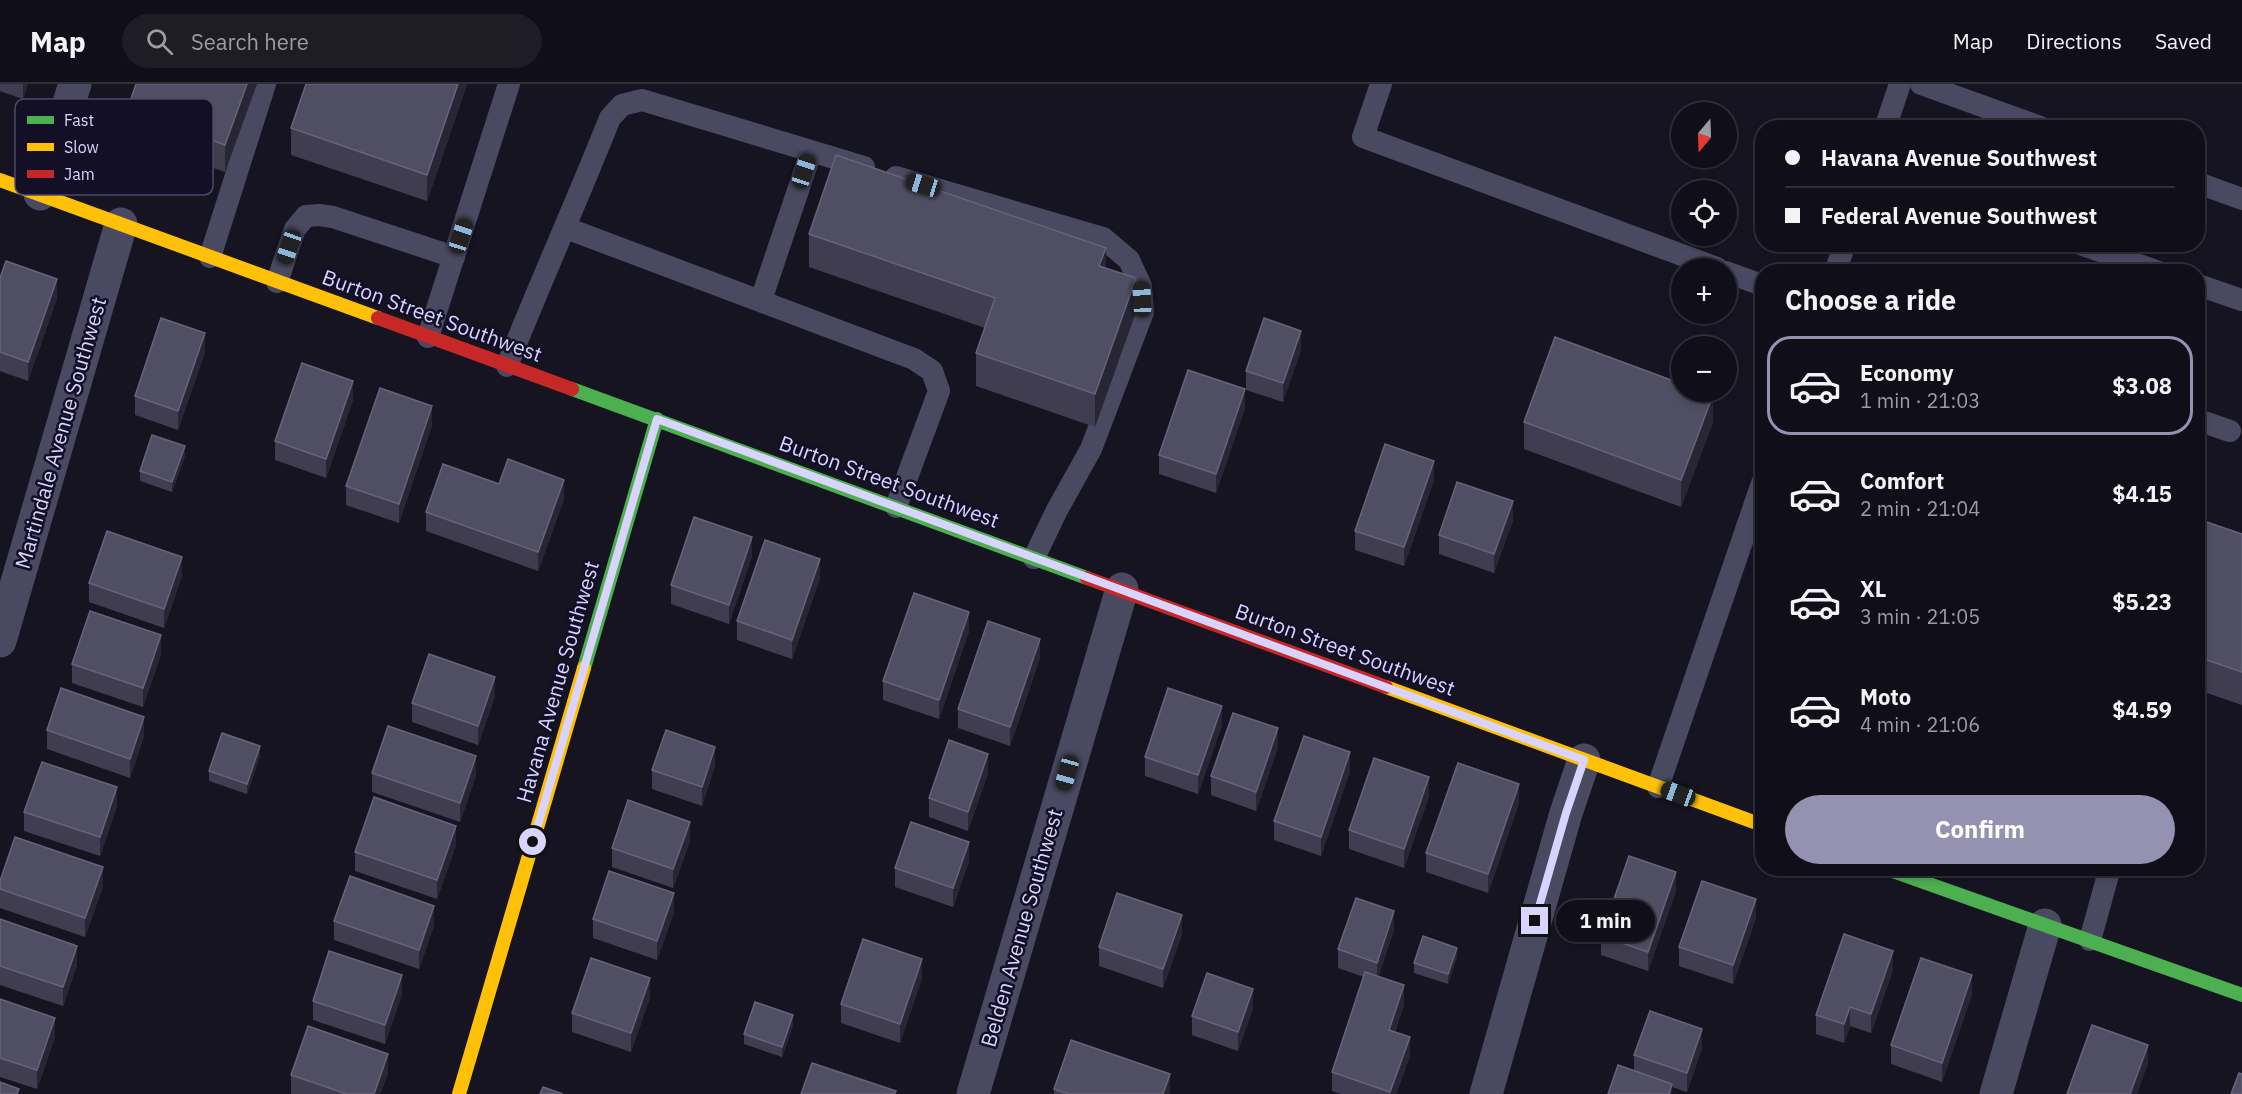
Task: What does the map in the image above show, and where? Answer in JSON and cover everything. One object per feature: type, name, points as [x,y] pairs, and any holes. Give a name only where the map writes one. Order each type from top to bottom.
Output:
[{"type":"main road","name":"Burton Street Southwest","points":[[0,180],[15,185]]},
{"type":"main road","name":"Burton Street Southwest","points":[[43,195],[1658,787],[1755,818]]},
{"type":"main road","name":"Havana Avenue Southwest","points":[[459,1094],[657,419]]},
{"type":"main road","points":[[1907,876],[2242,995]]},
{"type":"street","points":[[70,99],[75,84]]},
{"type":"street","name":"Martindale Avenue Southwest","points":[[0,641],[121,225]]},
{"type":"street","name":"Belden Avenue Southwest","points":[[973,1094],[1122,589]]},
{"type":"street","points":[[1485,1094],[1566,813],[1584,760]]},
{"type":"street","points":[[1996,1094],[2045,925]]},
{"type":"lane","points":[[210,257],[266,84]]},
{"type":"lane","points":[[428,338],[509,84]]},
{"type":"lane","points":[[1381,84],[1363,137],[1690,258]]},
{"type":"lane","points":[[1888,120],[1900,84]]},
{"type":"lane","points":[[1921,84],[2021,120]]},
{"type":"lane","points":[[507,366],[610,118],[622,105],[642,100],[1103,238],[1129,261],[1141,286],[1143,312],[1091,449],[1057,510],[1034,558]]},
{"type":"lane","points":[[761,300],[811,152]]},
{"type":"lane","points":[[2205,186],[2242,199]]},
{"type":"lane","points":[[277,282],[295,229],[306,216],[333,217],[454,257]]},
{"type":"lane","points":[[566,228],[914,359],[932,371],[939,391],[897,507]]},
{"type":"lane","points":[[2103,252],[2136,264]]},
{"type":"lane","points":[[1737,276],[1755,282]]},
{"type":"lane","points":[[2205,287],[2242,300]]},
{"type":"lane","points":[[2205,422],[2229,431]]},
{"type":"lane","points":[[1658,787],[1755,503]]},
{"type":"lane","points":[[2090,940],[2108,876]]},
{"type":"building","points":[[136,84],[247,84],[225,145],[213,141],[213,99],[131,99]]},
{"type":"building","points":[[306,84],[458,84],[427,175],[291,128]]},
{"type":"building","points":[[836,155],[1106,248],[1099,266],[1136,278],[1095,394],[976,353],[995,298],[809,234]]},
{"type":"building","points":[[6,261],[57,279],[28,362],[0,352],[0,278]]},
{"type":"building","points":[[161,318],[205,333],[178,411],[135,396]]},
{"type":"building","points":[[1264,318],[1301,331],[1283,383],[1246,371]]},
{"type":"building","points":[[1555,337],[1671,380],[1671,402],[1710,402],[1681,480],[1524,422]]},
{"type":"building","points":[[302,363],[353,381],[326,459],[275,441]]},
{"type":"building","points":[[1188,370],[1245,389],[1216,474],[1159,455]]},
{"type":"building","points":[[380,388],[432,406],[399,504],[346,486]]},
{"type":"building","points":[[152,435],[185,446],[172,482],[140,471]]},
{"type":"building","points":[[1385,444],[1434,461],[1404,547],[1355,531]]},
{"type":"building","points":[[508,459],[564,480],[538,552],[426,512],[443,464],[499,484]]},
{"type":"building","points":[[1457,482],[1513,501],[1494,554],[1439,535]]},
{"type":"building","points":[[694,517],[752,537],[729,605],[671,585]]},
{"type":"building","points":[[2205,521],[2242,534],[2242,672],[2205,659]]},
{"type":"building","points":[[107,531],[182,557],[164,609],[89,583]]},
{"type":"building","points":[[765,540],[820,559],[792,640],[737,621]]},
{"type":"building","points":[[914,593],[969,612],[939,700],[883,681]]},
{"type":"building","points":[[90,611],[161,635],[143,688],[72,664]]},
{"type":"building","points":[[988,621],[1040,639],[1010,727],[958,709]]},
{"type":"building","points":[[429,654],[495,677],[478,726],[412,703]]},
{"type":"building","points":[[61,688],[144,717],[130,759],[47,730]]},
{"type":"building","points":[[1168,688],[1222,706],[1198,775],[1145,757]]},
{"type":"building","points":[[1233,713],[1278,728],[1256,792],[1211,776]]},
{"type":"building","points":[[388,726],[476,756],[460,803],[372,773]]},
{"type":"building","points":[[666,730],[715,747],[702,787],[652,770]]},
{"type":"building","points":[[222,733],[260,746],[247,784],[209,771]]},
{"type":"building","points":[[1304,736],[1350,752],[1321,837],[1274,821]]},
{"type":"building","points":[[949,740],[988,754],[968,812],[929,798]]},
{"type":"building","points":[[1374,758],[1429,777],[1404,849],[1349,830]]},
{"type":"building","points":[[42,762],[117,787],[100,837],[24,812]]},
{"type":"building","points":[[1458,763],[1519,784],[1488,874],[1426,853]]},
{"type":"building","points":[[374,797],[456,826],[437,880],[355,852]]},
{"type":"building","points":[[628,800],[690,822],[673,869],[612,848]]},
{"type":"building","points":[[911,822],[969,842],[953,888],[895,868]]},
{"type":"building","points":[[15,837],[103,867],[85,918],[0,889],[0,881]]},
{"type":"building","points":[[1629,856],[1676,872],[1648,952],[1601,936]]},
{"type":"building","points":[[609,871],[674,893],[657,941],[593,919]]},
{"type":"building","points":[[350,876],[434,906],[419,950],[334,921]]},
{"type":"building","points":[[1702,881],[1756,899],[1733,965],[1679,947]]},
{"type":"building","points":[[1117,893],[1182,915],[1163,969],[1099,947]]},
{"type":"building","points":[[1356,898],[1394,911],[1377,963],[1338,949]]},
{"type":"building","points":[[0,919],[77,946],[63,987],[0,966]]},
{"type":"building","points":[[1844,934],[1893,951],[1871,1014],[1850,1007],[1844,1024],[1816,1015]]},
{"type":"building","points":[[1423,936],[1457,948],[1448,974],[1414,963]]},
{"type":"building","points":[[863,939],[922,959],[900,1024],[841,1004]]},
{"type":"building","points":[[329,951],[402,975],[385,1025],[313,1001]]},
{"type":"building","points":[[591,958],[650,978],[631,1033],[572,1013]]},
{"type":"building","points":[[1921,958],[1972,975],[1942,1063],[1891,1045]]},
{"type":"building","points":[[1365,972],[1404,985],[1389,1030],[1410,1037],[1390,1092],[1332,1072]]},
{"type":"building","points":[[1207,973],[1253,989],[1238,1032],[1192,1016]]},
{"type":"building","points":[[0,999],[55,1018],[37,1070],[0,1058]]},
{"type":"building","points":[[755,1002],[793,1015],[782,1047],[744,1034]]},
{"type":"building","points":[[1650,1011],[1702,1029],[1687,1073],[1634,1055]]},
{"type":"building","points":[[2092,1025],[2148,1045],[2130,1094],[2067,1094]]},
{"type":"building","points":[[308,1026],[388,1054],[374,1094],[347,1094],[291,1075]]},
{"type":"building","points":[[1071,1040],[1170,1074],[1163,1094],[1069,1094],[1054,1089]]},
{"type":"building","points":[[812,1063],[896,1091],[895,1094],[801,1094]]},
{"type":"building","points":[[1618,1065],[1672,1084],[1669,1094],[1608,1094]]},
{"type":"building","points":[[2239,1073],[2242,1074],[2242,1094],[2231,1094]]},
{"type":"building","points":[[0,1082],[19,1089],[17,1094],[0,1094]]},
{"type":"building","points":[[543,1087],[563,1094],[540,1094]]},
{"type":"traffic: fast","points":[[572,389],[1087,578]]},
{"type":"traffic: fast","points":[[584,668],[657,419]]},
{"type":"traffic: fast","points":[[1907,876],[2242,995]]},
{"type":"traffic: slow","points":[[0,180],[15,185]]},
{"type":"traffic: slow","points":[[41,195],[378,318]]},
{"type":"traffic: slow","points":[[459,1094],[584,668]]},
{"type":"traffic: slow","points":[[1386,687],[1755,822]]},
{"type":"traffic: jam","points":[[378,318],[572,389]]},
{"type":"traffic: jam","points":[[1087,578],[1386,687]]},
{"type":"route","points":[[533,842],[657,419],[1584,760],[1535,921]]}]
